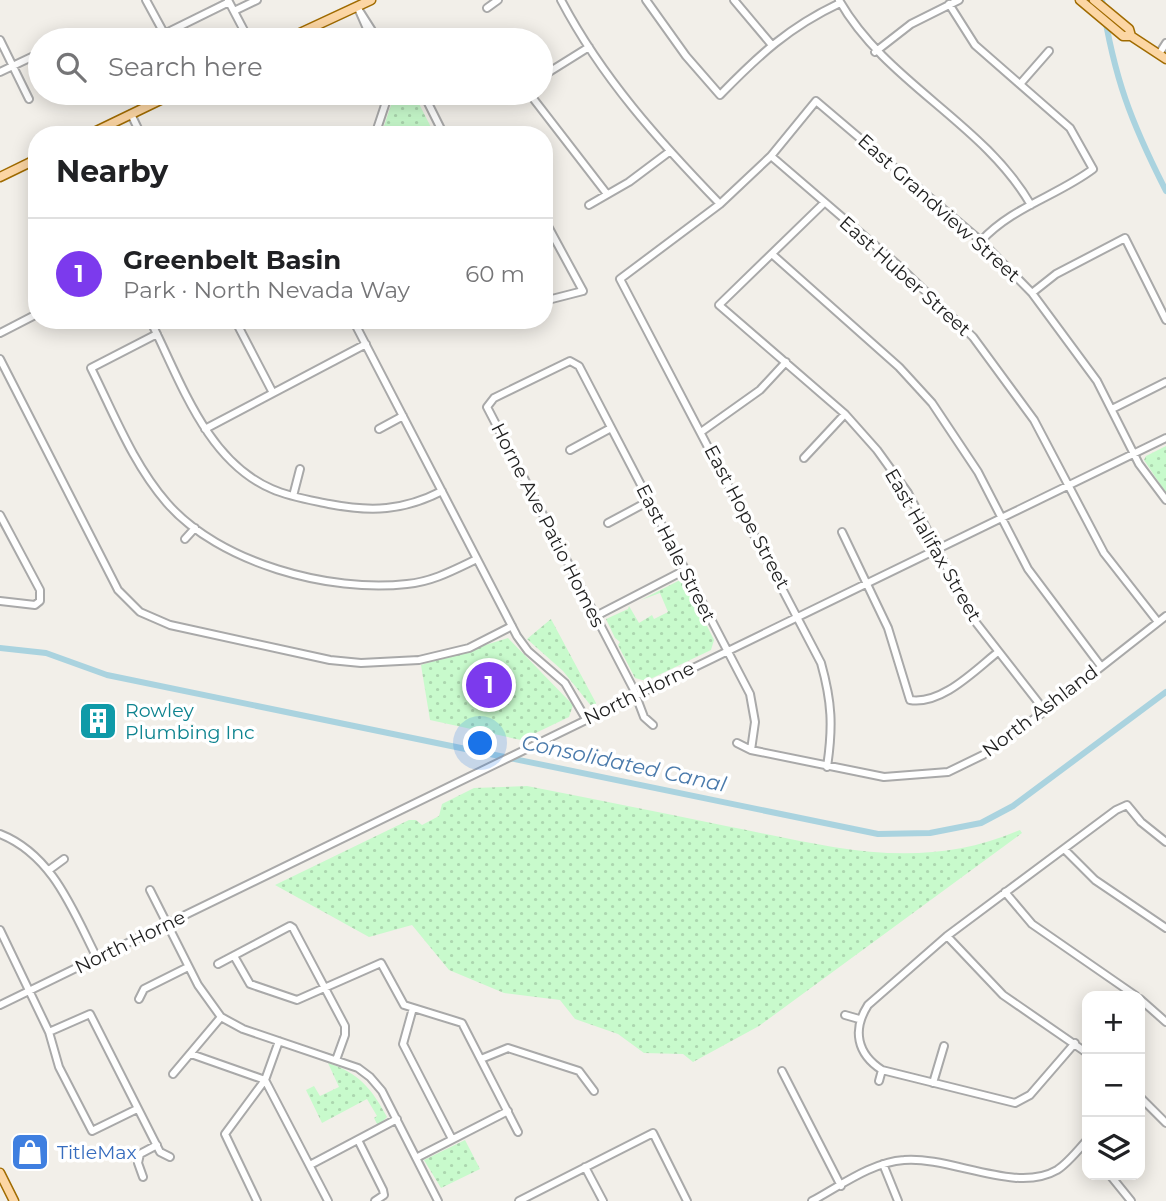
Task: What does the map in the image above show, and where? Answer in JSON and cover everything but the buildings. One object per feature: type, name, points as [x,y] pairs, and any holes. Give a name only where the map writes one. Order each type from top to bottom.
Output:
[{"type":"main road","points":[[311,28],[371,0]]},
{"type":"main road","points":[[1080,0],[1123,36],[1131,36],[1162,57]]},
{"type":"main road","points":[[1094,0],[1129,29],[1131,36]]},
{"type":"main road","points":[[106,126],[150,105]]},
{"type":"main road","points":[[0,177],[28,163]]},
{"type":"main road","points":[[0,1173],[14,1201]]},
{"type":"street","points":[[146,0],[161,28]]},
{"type":"street","points":[[234,11],[257,0]]},
{"type":"street","points":[[487,8],[498,0]]},
{"type":"street","points":[[561,0],[609,79],[669,152],[720,204],[771,156]]},
{"type":"street","points":[[646,0],[686,56],[720,95],[771,44],[795,26],[839,1],[876,52],[1004,165],[1031,205]]},
{"type":"street","points":[[734,0],[771,44]]},
{"type":"street","points":[[876,52],[911,24],[959,0]]},
{"type":"street","points":[[178,28],[228,1],[243,28]]},
{"type":"street","points":[[949,4],[975,45],[1070,128],[1093,169],[993,228],[981,241]]},
{"type":"street","points":[[358,6],[367,28]]},
{"type":"street","points":[[358,6],[371,28]]},
{"type":"street","points":[[0,40],[28,97]]},
{"type":"street","points":[[1162,57],[1166,43]]},
{"type":"street","points":[[553,70],[589,47]]},
{"type":"street","points":[[1021,83],[1049,51]]},
{"type":"street","points":[[0,72],[28,59]]},
{"type":"street","name":"East Grandview Street","points":[[771,156],[816,101],[981,241],[1032,293],[1072,344],[1112,409],[1133,454],[1166,500]]},
{"type":"street","points":[[378,126],[385,105]]},
{"type":"street","points":[[429,105],[440,126]]},
{"type":"street","points":[[538,105],[607,194]]},
{"type":"street","points":[[131,114],[137,126]]},
{"type":"street","points":[[589,205],[669,152]]},
{"type":"street","name":"East Huber Street","points":[[771,156],[908,275],[973,337],[1034,420],[1104,553],[1158,622]]},
{"type":"street","points":[[824,203],[773,255],[899,367],[932,403],[965,450],[1028,569],[1100,665]]},
{"type":"street","name":"East Hope Street","points":[[720,204],[620,279],[799,615],[821,663],[831,699],[832,732],[827,767]]},
{"type":"street","points":[[553,236],[583,291],[553,299]]},
{"type":"street","points":[[1032,293],[1056,274],[1125,238],[1166,320]]},
{"type":"street","name":"East Halifax Street","points":[[773,255],[719,305],[845,414],[877,450],[908,493],[974,620],[1045,710]]},
{"type":"street","points":[[0,333],[28,319]]},
{"type":"street","points":[[154,329],[205,429],[244,472],[271,489],[293,496],[375,511],[411,505],[442,491]]},
{"type":"street","points":[[240,329],[273,393]]},
{"type":"street","points":[[358,329],[512,626],[528,651],[565,683],[586,719]]},
{"type":"street","points":[[157,334],[91,368],[148,478],[169,506],[195,528],[234,553],[259,563],[340,584],[408,584],[447,574],[477,559]]},
{"type":"street","points":[[205,429],[366,344]]},
{"type":"street","points":[[0,359],[118,590],[140,612],[170,625],[330,660],[361,663],[419,660],[470,648],[512,626]]},
{"type":"street","name":"East Hale Street","points":[[574,361],[750,694],[755,722],[751,750]]},
{"type":"street","name":"Horne Ave Patio Homes","points":[[574,361],[494,398],[487,407],[596,616],[644,717],[653,725]]},
{"type":"street","points":[[701,432],[760,390],[786,362]]},
{"type":"street","points":[[1112,409],[1166,382]]},
{"type":"street","points":[[804,458],[845,414]]},
{"type":"street","points":[[379,429],[403,416]]},
{"type":"street","points":[[570,450],[611,428]]},
{"type":"street","name":"North Horne","points":[[0,1005],[1166,438]]},
{"type":"street","points":[[293,496],[300,469]]},
{"type":"street","points":[[608,523],[649,501]]},
{"type":"street","points":[[0,515],[40,590],[40,601],[35,605],[0,601]]},
{"type":"street","points":[[185,539],[195,528]]},
{"type":"street","points":[[842,532],[888,628],[910,700],[933,697],[956,685],[998,652]]},
{"type":"street","name":"Horne Ave Patio Homes","points":[[596,616],[685,570]]},
{"type":"street","name":"North Ashland","points":[[737,743],[751,750],[884,777],[948,772],[983,755],[1166,616]]},
{"type":"street","points":[[1075,1043],[1030,1095],[1015,1103],[882,1070],[871,1063],[862,1051],[857,1035],[859,1019],[868,1005],[947,936],[1127,805],[1141,822],[1166,842]]},
{"type":"street","points":[[0,834],[31,852],[49,870],[96,958]]},
{"type":"street","points":[[1064,849],[1095,880],[1166,928]]},
{"type":"street","points":[[49,870],[64,859]]},
{"type":"street","points":[[150,890],[188,967],[220,1017],[243,1029],[336,1060],[370,1077],[397,1119],[438,1201]]},
{"type":"street","points":[[1005,892],[1040,930],[1128,991]]},
{"type":"street","points":[[218,964],[290,926],[298,933],[345,1026],[345,1035],[336,1060]]},
{"type":"street","points":[[0,930],[50,1032],[59,1067],[92,1131],[137,1109]]},
{"type":"street","points":[[947,936],[1003,995],[1082,1049]]},
{"type":"street","points":[[234,956],[250,984],[297,1000],[375,962],[381,963],[404,1005],[462,1023],[518,1132]]},
{"type":"street","points":[[139,999],[144,989],[188,967]]},
{"type":"street","points":[[1145,1004],[1166,1022]]},
{"type":"street","points":[[413,1008],[403,1044],[452,1139]]},
{"type":"street","points":[[50,1032],[90,1014],[160,1152],[170,1157]]},
{"type":"street","points":[[845,1016],[859,1019]]},
{"type":"street","points":[[173,1074],[220,1017]]},
{"type":"street","points":[[257,1201],[225,1134],[265,1080],[279,1041]]},
{"type":"street","points":[[933,1083],[944,1046]]},
{"type":"street","points":[[481,1059],[508,1048],[579,1071],[594,1091]]},
{"type":"street","points":[[191,1054],[265,1080],[328,1201]]},
{"type":"street","points":[[878,1081],[882,1070]]},
{"type":"street","points":[[782,1071],[841,1186]]},
{"type":"street","points":[[1145,1102],[1166,1123]]},
{"type":"street","points":[[416,1158],[508,1111]]},
{"type":"street","points":[[310,1165],[397,1119]]},
{"type":"street","points":[[519,1201],[653,1133],[687,1201]]},
{"type":"street","points":[[358,1140],[383,1190],[384,1195],[375,1201]]},
{"type":"street","points":[[143,1177],[138,1163],[141,1154],[157,1145]]},
{"type":"street","points":[[812,1201],[883,1164],[924,1159],[1012,1178],[1038,1176],[1057,1170],[1082,1148]]},
{"type":"street","points":[[883,1164],[898,1201]]},
{"type":"street","points":[[585,1167],[603,1201]]},
{"type":"street","points":[[1114,1180],[1131,1201]]},
{"type":"green space","points":[[391,105],[420,105],[430,126],[384,126]]},
{"type":"green space","points":[[1166,446],[1166,493],[1144,460],[1146,456]]},
{"type":"green space","points":[[680,580],[684,581],[694,600],[693,607],[698,608],[714,640],[711,650],[646,681],[635,678],[618,645],[620,642],[615,638],[606,619],[628,609],[629,606],[639,623],[652,615],[654,619],[668,612],[660,593],[641,600]]},
{"type":"green space","points":[[551,619],[596,703],[592,707],[563,671],[527,639]]},
{"type":"green space","points":[[508,638],[573,705],[569,717],[521,740],[430,720],[421,665]]},
{"type":"green space","points":[[527,786],[801,841],[874,852],[946,851],[982,843],[1020,830],[1022,833],[759,1026],[693,1062],[683,1054],[644,1053],[618,1034],[575,1019],[560,1000],[504,993],[449,970],[412,925],[369,937],[275,885],[409,820],[416,820],[422,825],[439,816],[442,804],[474,788]]},
{"type":"green space","points":[[328,1063],[356,1077],[370,1090],[387,1117],[378,1126],[374,1118],[377,1116],[367,1099],[322,1123],[306,1090],[314,1086],[320,1096],[339,1087]]},
{"type":"green space","points":[[465,1140],[480,1169],[441,1188],[424,1160]]},
{"type":"waterway","points":[[1102,0],[1112,53],[1125,99],[1166,191]]},
{"type":"waterway","name":"Consolidated Canal","points":[[0,648],[46,653],[107,675],[878,834],[930,833],[981,823],[1013,806],[1166,692]]},
{"type":"place","name":"Greenbelt Basin","points":[[489,685]]},
{"type":"place","name":"Rowley Plumbing Inc","points":[[98,721]]},
{"type":"place","name":"TitleMax","points":[[30,1152]]}]
